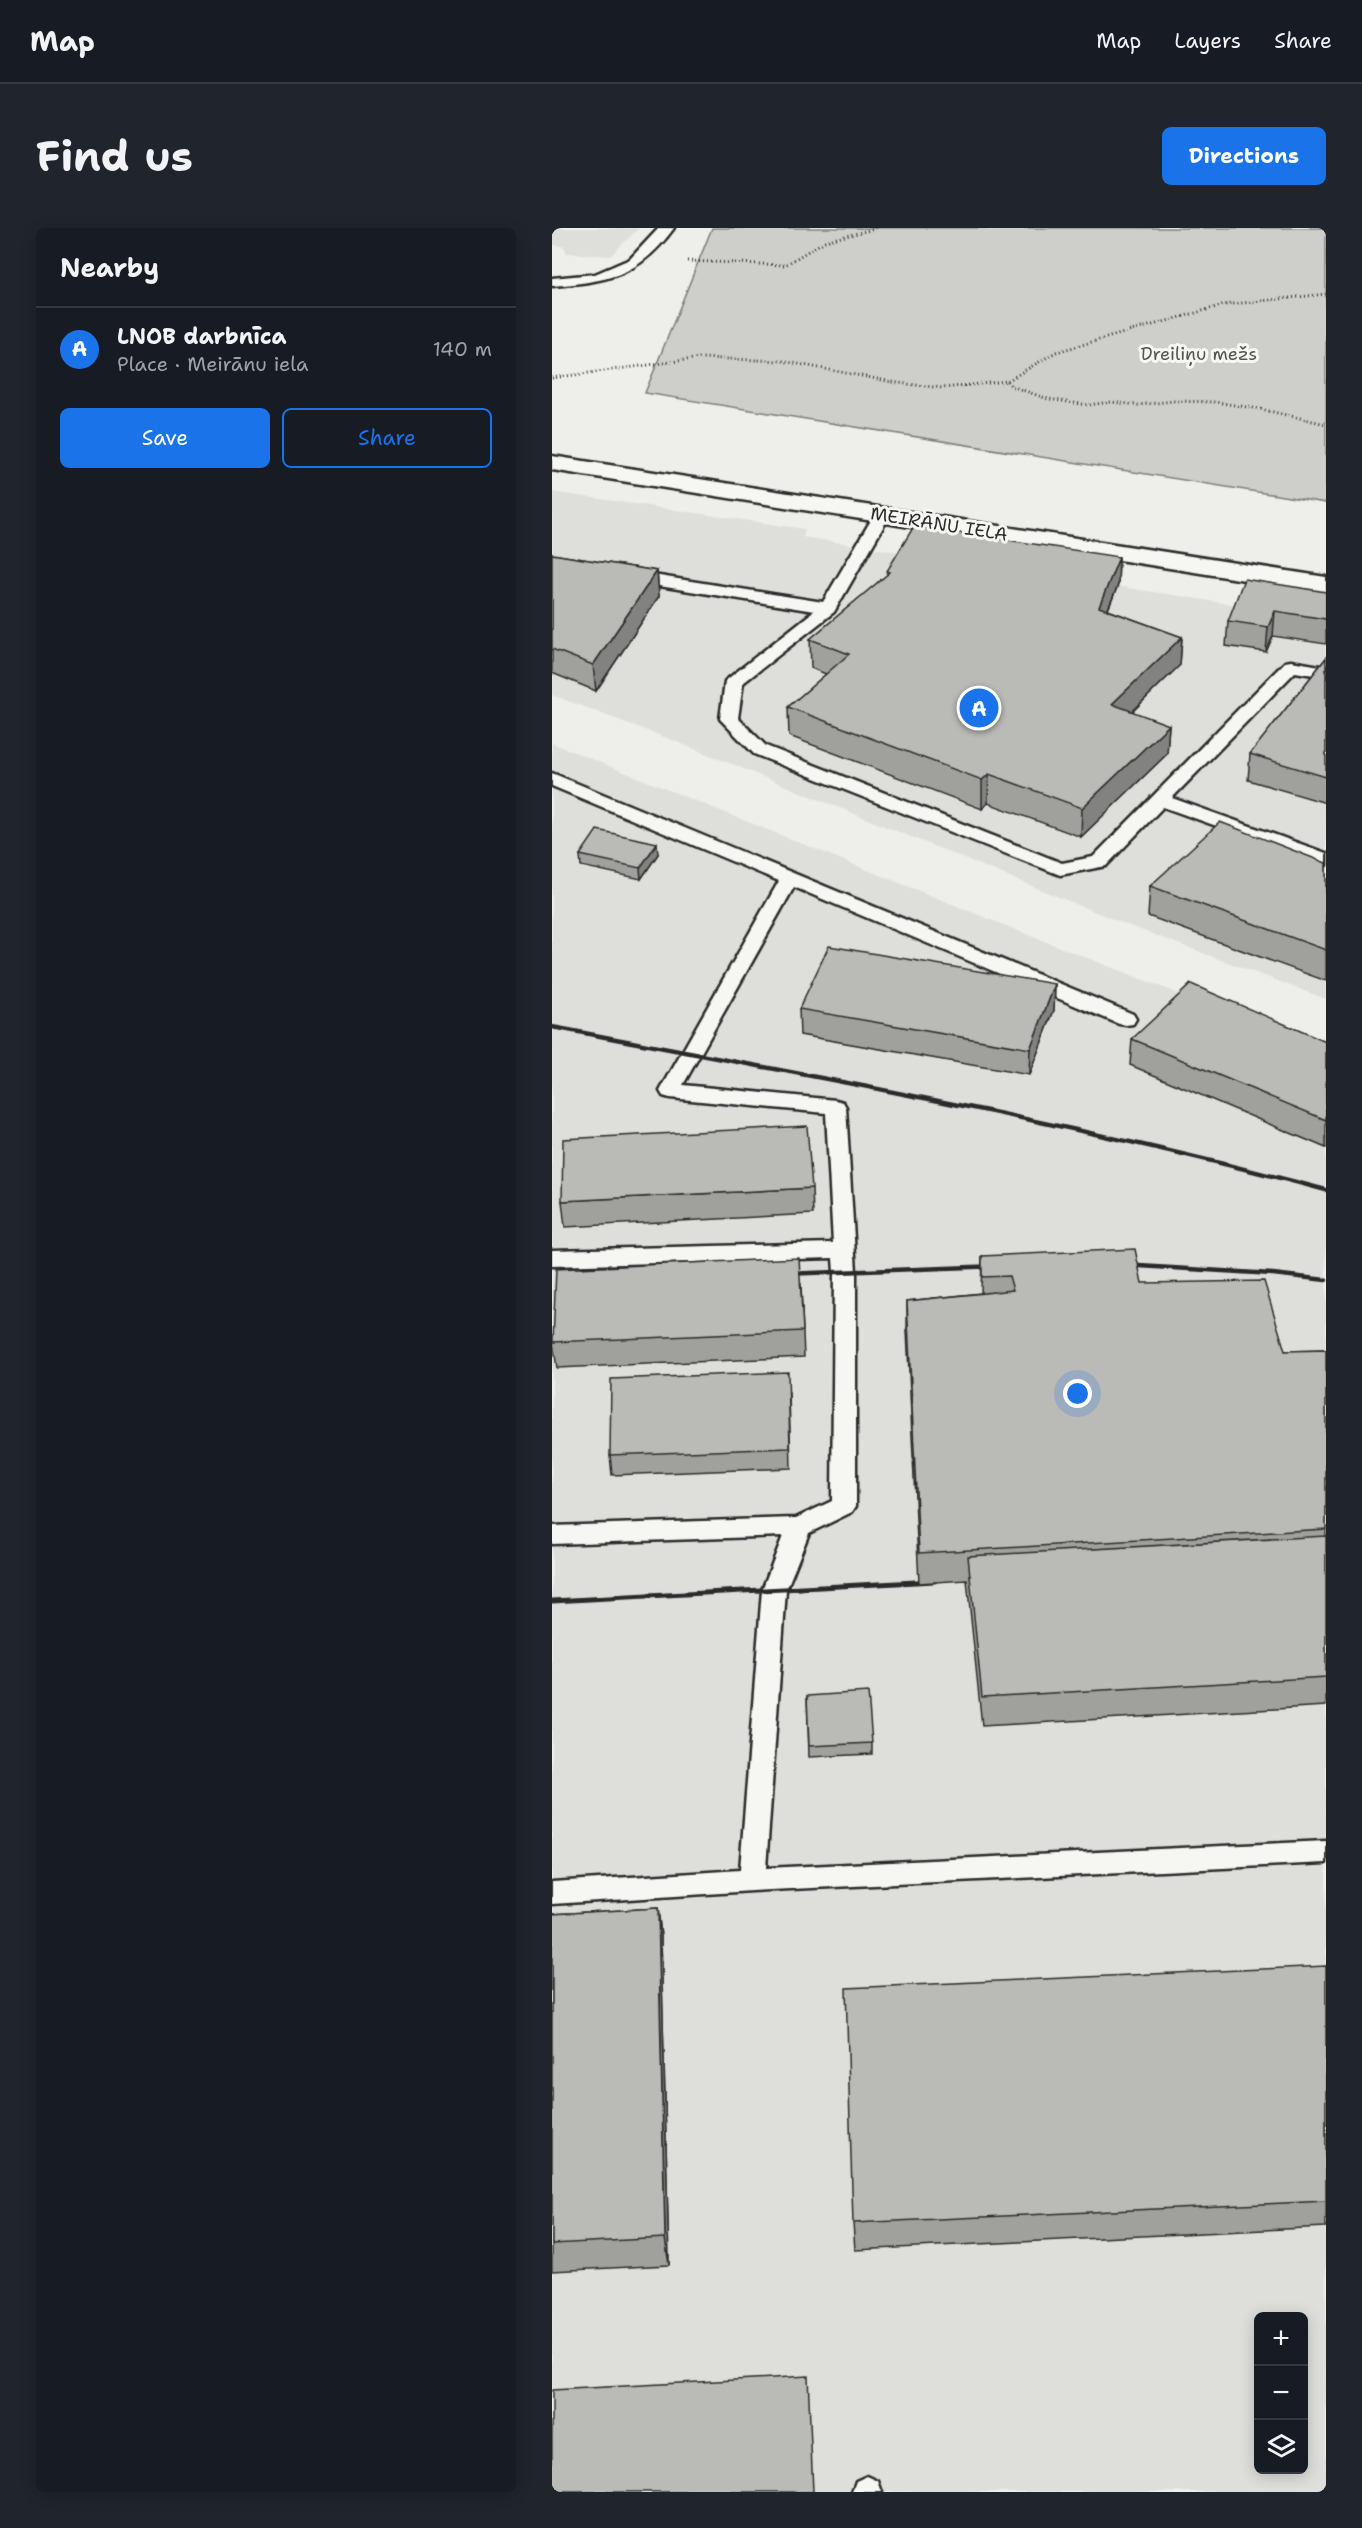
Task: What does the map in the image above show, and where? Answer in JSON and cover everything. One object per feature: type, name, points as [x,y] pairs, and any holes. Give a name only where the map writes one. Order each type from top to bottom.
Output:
[{"type":"street","name":"MEIRĀNU IELA","points":[[552,463],[1326,585]]},
{"type":"lane","points":[[552,282],[598,278],[635,262],[667,228]]},
{"type":"lane","points":[[882,515],[828,608],[734,681],[729,719],[760,750],[1060,869],[1099,862],[1291,666],[1326,672]]},
{"type":"lane","points":[[610,573],[828,608]]},
{"type":"lane","points":[[552,779],[1126,1018]]},
{"type":"lane","points":[[1160,800],[1326,859]]},
{"type":"lane","points":[[552,1535],[800,1527],[844,1506],[843,1250],[836,1107],[670,1091],[790,878]]},
{"type":"lane","points":[[552,1258],[843,1250]]},
{"type":"lane","points":[[752,1880],[774,1590],[800,1527]]},
{"type":"lane","points":[[552,1893],[752,1880],[1326,1852]]},
{"type":"path","points":[[635,262],[718,261],[785,265],[825,241],[878,228]]},
{"type":"path","points":[[552,378],[700,358],[783,361],[898,383],[942,388],[1007,381],[1056,352],[1213,309],[1326,294]]},
{"type":"path","points":[[1007,381],[1011,386],[1048,399],[1088,405],[1111,402],[1138,405],[1173,401],[1215,402],[1260,409],[1326,424]]},
{"type":"shaded area","points":[[552,228],[639,228],[610,256],[567,253],[564,247],[552,244]]},
{"type":"shaded area","points":[[552,492],[805,529],[803,537],[1326,619],[1326,999],[1125,924],[675,741],[552,695]]},
{"type":"shaded area","points":[[552,743],[1031,936],[1326,1051],[1326,2492],[552,2492]]},
{"type":"green space","name":"Dreiliņu mežs","points":[[712,228],[1326,228],[1326,503],[645,393]]},
{"type":"building","points":[[914,526],[1119,557],[1099,607],[1182,637],[1112,704],[1169,725],[1082,808],[989,774],[982,780],[788,707],[849,654],[810,639],[890,572],[887,571]]},
{"type":"building","points":[[552,554],[657,571],[593,665],[552,649]]},
{"type":"building","points":[[1244,579],[1326,592],[1326,619],[1275,611],[1268,627],[1228,621]]},
{"type":"building","points":[[1326,658],[1326,777],[1250,754]]},
{"type":"building","points":[[1220,822],[1326,863],[1326,950],[1150,886]]},
{"type":"building","points":[[597,830],[657,843],[640,868],[580,855]]},
{"type":"building","points":[[829,946],[1055,984],[1030,1049],[799,1009]]},
{"type":"building","points":[[1191,984],[1326,1042],[1326,1120],[1132,1039]]},
{"type":"building","points":[[807,1126],[812,1188],[562,1201],[563,1139]]},
{"type":"building","points":[[1135,1249],[1142,1283],[1264,1281],[1285,1351],[1326,1350],[1326,1529],[919,1553],[907,1301],[1013,1290],[1009,1276],[982,1277],[982,1256]]},
{"type":"building","points":[[799,1258],[803,1331],[553,1342],[556,1269]]},
{"type":"building","points":[[788,1372],[790,1448],[610,1455],[611,1379]]},
{"type":"building","points":[[1326,1536],[1326,1677],[982,1697],[968,1556]]},
{"type":"building","points":[[868,1692],[872,1743],[809,1746],[807,1696]]},
{"type":"building","points":[[658,1908],[665,2238],[552,2244],[552,1914]]},
{"type":"building","points":[[1326,1966],[1326,2201],[853,2223],[846,1988]]},
{"type":"building","points":[[808,2376],[813,2492],[552,2492],[552,2390]]},
{"type":"railway","points":[[552,1027],[1037,1121],[1230,1165],[1326,1190]]},
{"type":"railway","points":[[1122,1265],[1273,1274],[1326,1280]]},
{"type":"railway","points":[[783,1274],[999,1266]]},
{"type":"railway","points":[[552,1601],[935,1581]]},
{"type":"place","name":"LNOB darbnīca","points":[[979,708]]}]
